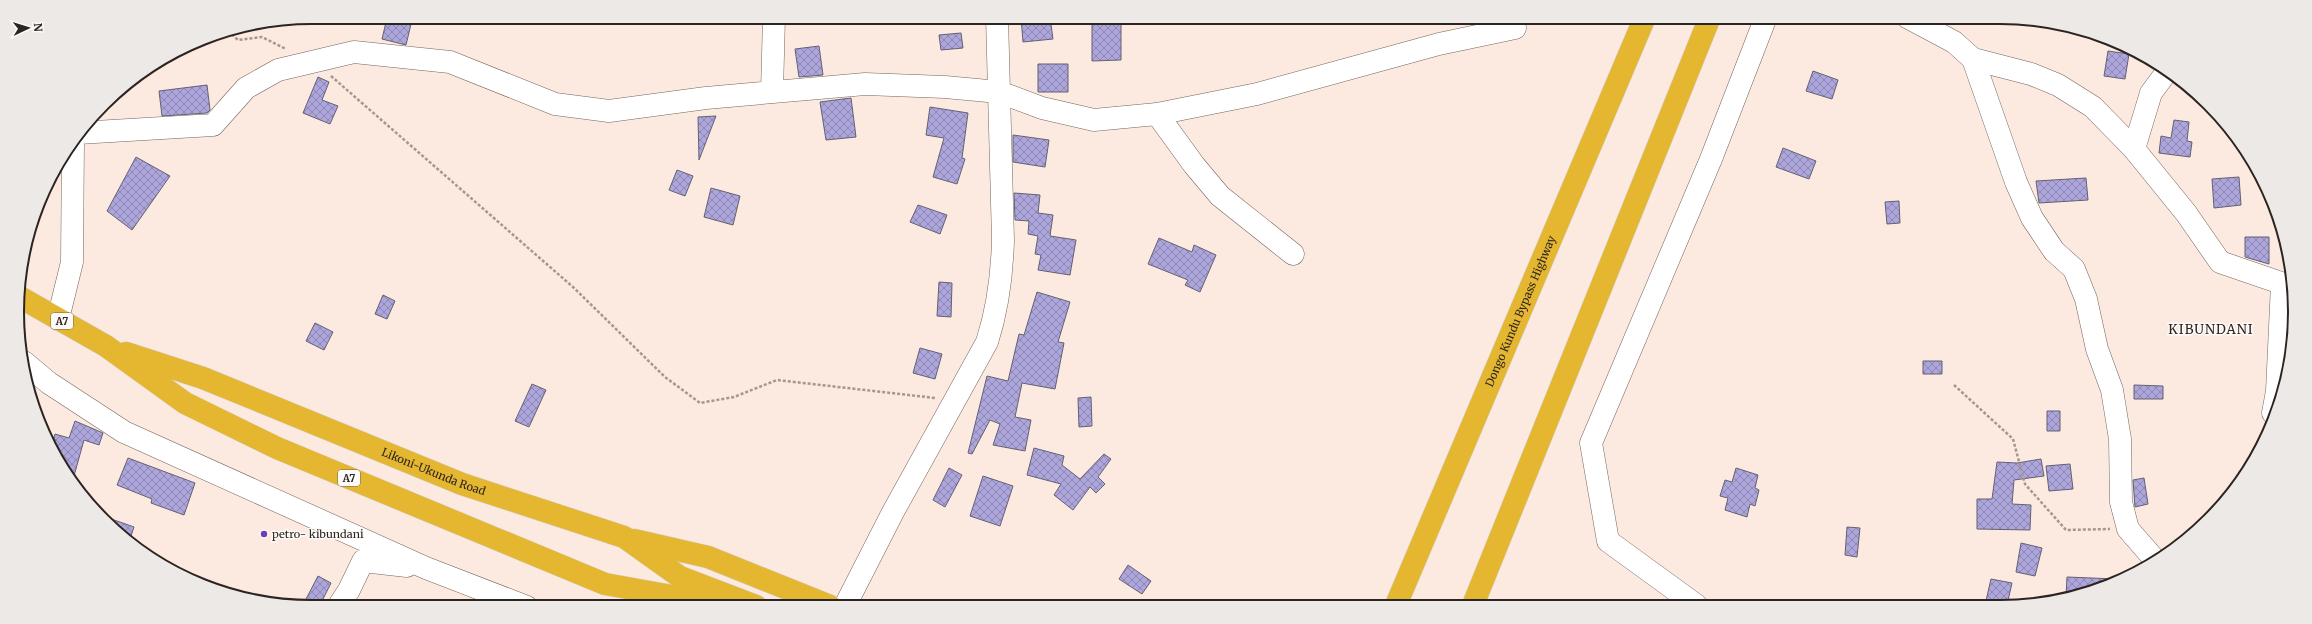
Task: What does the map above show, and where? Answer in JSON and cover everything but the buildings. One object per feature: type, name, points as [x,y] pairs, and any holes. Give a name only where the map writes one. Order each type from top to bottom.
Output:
[{"type":"highway","name":"Dongo Kundu Bypass Highway","points":[[1398,600],[1642,24]]},
{"type":"highway","points":[[1475,600],[1707,24]]},
{"type":"highway","name":"Likoni-Ukunda Road","points":[[25,300],[106,346],[185,403],[277,448],[605,584],[676,587],[731,600]]},
{"type":"highway","name":"Likoni-Ukunda Road","points":[[106,346],[203,378],[462,484],[624,537],[691,600]]},
{"type":"highway","points":[[624,537],[708,556],[815,600]]},
{"type":"highway","points":[[605,584],[634,600]]},
{"type":"street","points":[[772,92],[774,24]]},
{"type":"street","points":[[848,600],[893,512],[987,342],[999,296],[1003,240],[997,24]]},
{"type":"street","points":[[1689,600],[1608,541],[1591,443],[1711,159],[1763,24]]},
{"type":"street","points":[[1920,24],[1954,42],[1973,59],[2030,74],[2058,85],[2093,107],[2134,149],[2186,213],[2220,262],[2287,286]]},
{"type":"street","points":[[87,132],[212,124],[246,88],[278,70],[354,52],[450,62],[555,104],[609,111],[772,92],[865,84],[945,86],[999,92],[1042,108],[1094,120],[1157,114],[1257,94],[1439,44],[1515,28]]},
{"type":"street","points":[[1973,59],[2013,175],[2032,218],[2054,252],[2074,269],[2086,299],[2097,349],[2112,390],[2120,438],[2121,502],[2128,529],[2152,556]]},
{"type":"street","points":[[2134,149],[2151,93],[2164,76]]},
{"type":"street","points":[[1157,114],[1194,165],[1220,196],[1293,254]]},
{"type":"street","points":[[58,319],[72,262],[74,151]]},
{"type":"street","points":[[2277,390],[2287,288]]},
{"type":"street","points":[[30,367],[49,383],[124,432],[426,568],[509,600]]},
{"type":"street","points":[[342,600],[363,561],[426,568]]},
{"type":"path","points":[[233,35],[238,40],[262,37],[276,42],[328,74],[573,287],[665,377],[700,403],[734,397],[777,380],[956,400]]},
{"type":"path","points":[[1954,385],[2013,439],[2025,484],[2066,530],[2128,529]]},
{"type":"place","name":"petro- kibundani","points":[[264,534]]},
{"type":"district","name":"KIBUNDANI","points":[[2211,329]]}]
